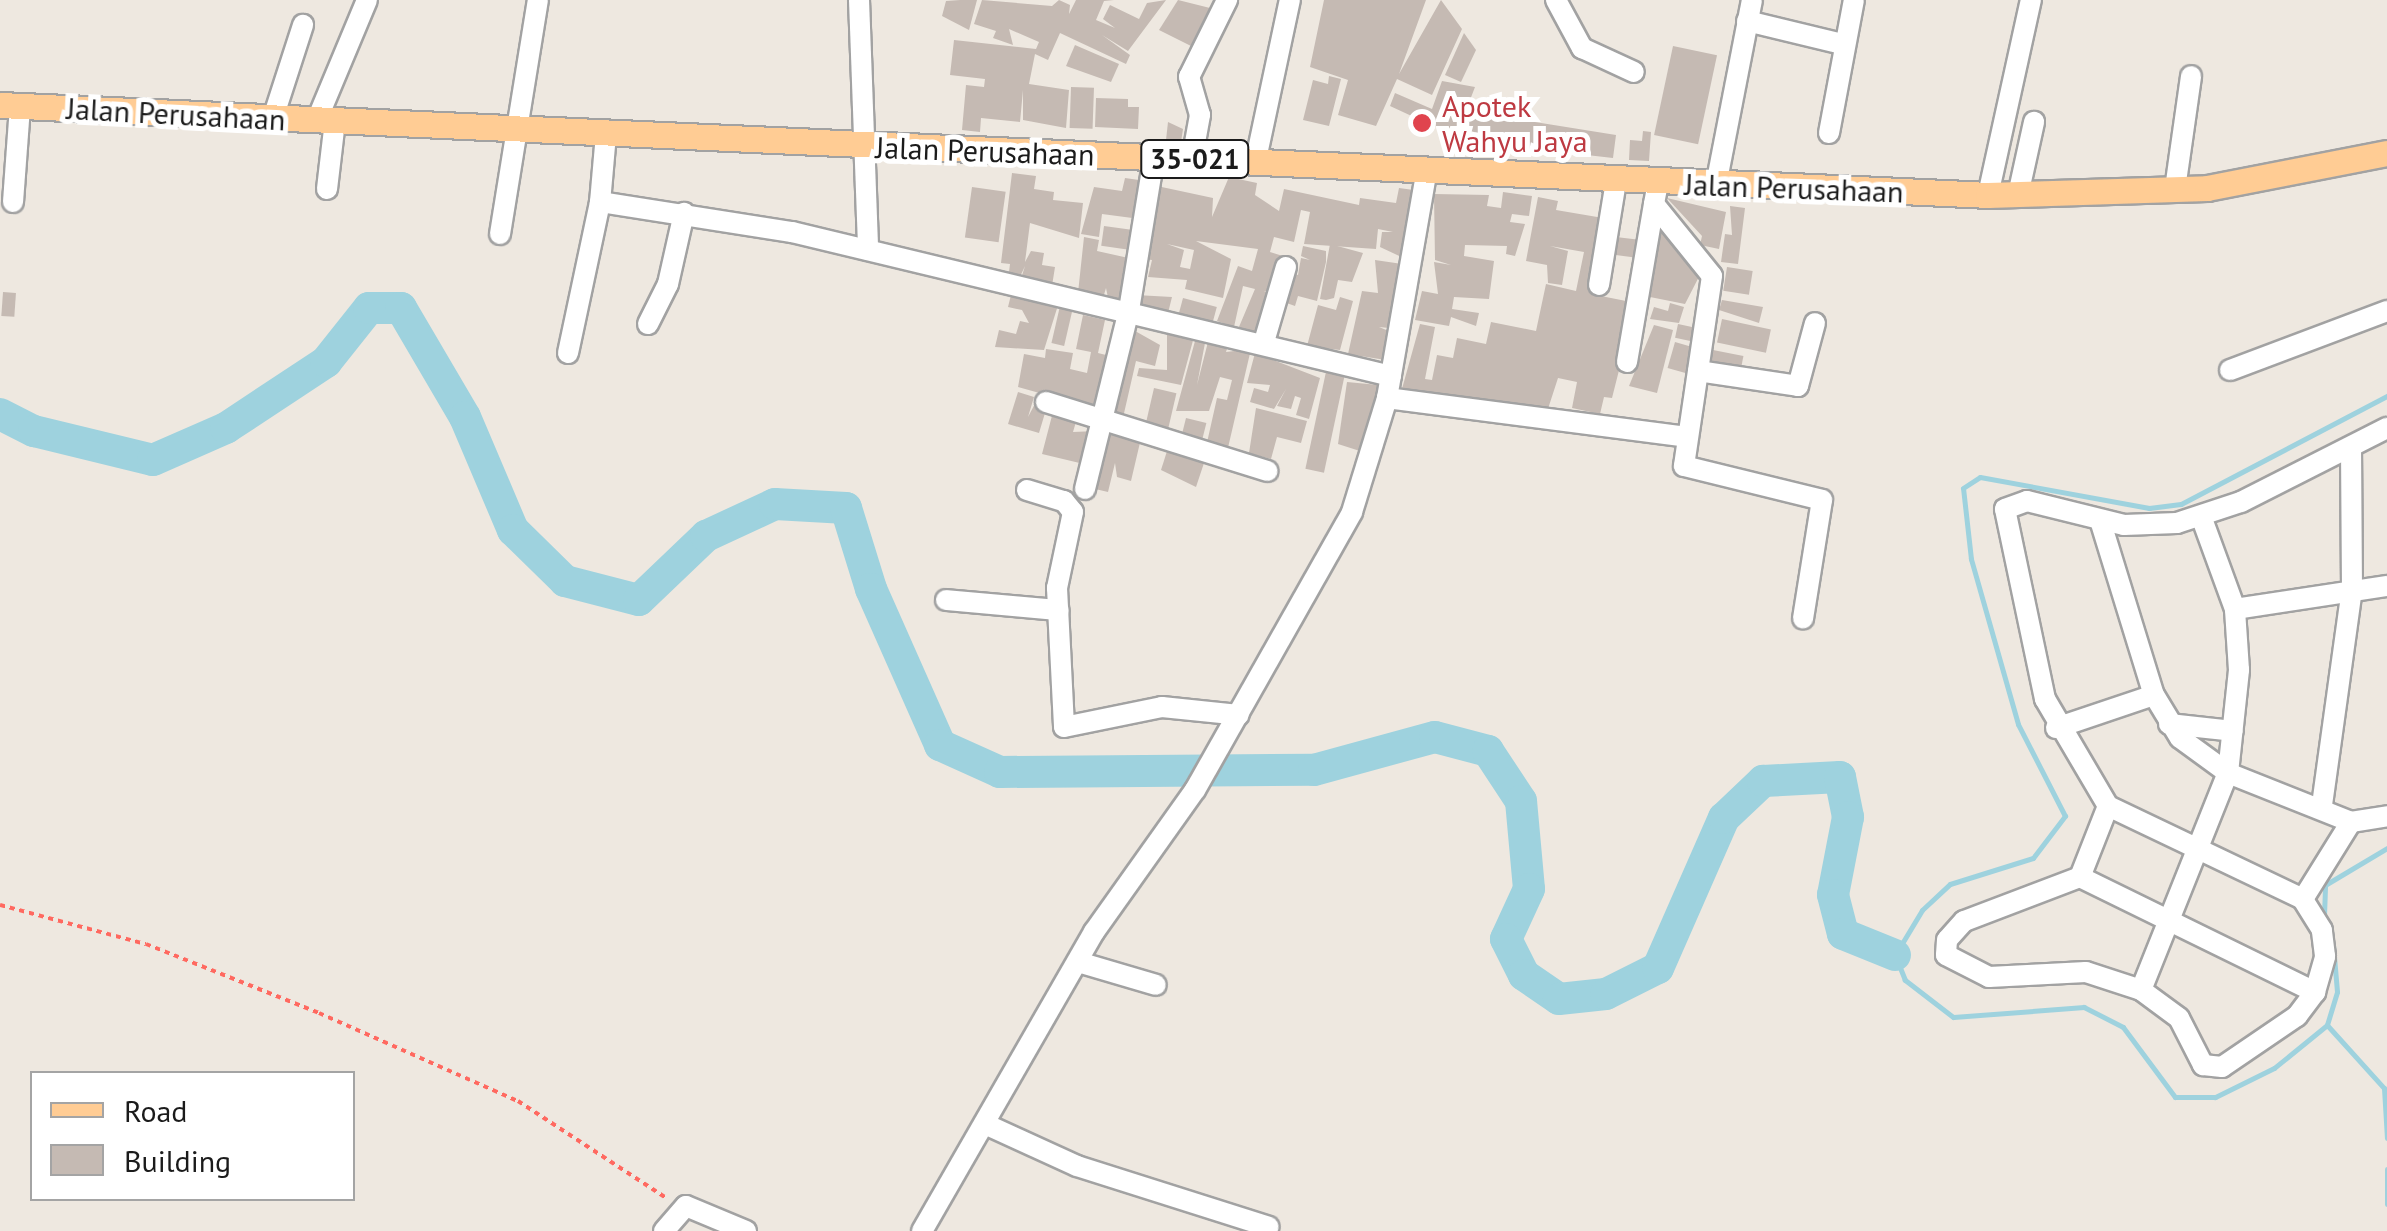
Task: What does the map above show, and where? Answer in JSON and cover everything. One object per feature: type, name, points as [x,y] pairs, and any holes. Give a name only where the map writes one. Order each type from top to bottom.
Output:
[{"type":"main road","name":"Jalan Perusahaan","points":[[10,106],[1192,159],[1426,175],[1616,182],[1656,194],[1716,185],[1988,195],[2174,189],[2301,175],[2387,153]]},
{"type":"street","points":[[327,189],[326,121],[367,0]]},
{"type":"street","points":[[500,234],[538,0]]},
{"type":"street","points":[[859,0],[868,250]]},
{"type":"street","points":[[1192,159],[1200,114],[1188,77],[1228,0]]},
{"type":"street","points":[[1255,164],[1290,0]]},
{"type":"street","points":[[1556,0],[1582,48],[1634,72]]},
{"type":"street","points":[[1829,133],[1842,44],[1854,0]]},
{"type":"street","points":[[1988,195],[2031,0]]},
{"type":"street","points":[[1716,185],[1750,10],[1842,44]]},
{"type":"street","points":[[273,118],[303,26]]},
{"type":"street","points":[[2174,189],[2191,76]]},
{"type":"street","points":[[10,106],[13,202]]},
{"type":"street","points":[[2018,195],[2034,122]]},
{"type":"street","points":[[568,353],[600,202],[606,134]]},
{"type":"street","points":[[1085,489],[1129,310],[1154,158]]},
{"type":"street","points":[[922,1231],[1078,962],[1195,790],[1352,512],[1387,398],[1426,175]]},
{"type":"street","points":[[1599,284],[1616,182]]},
{"type":"street","points":[[1628,362],[1656,194]]},
{"type":"street","points":[[1656,194],[1711,273],[1685,466],[1822,501],[1803,618]]},
{"type":"street","points":[[600,202],[684,212],[868,250],[1264,342],[1391,376]]},
{"type":"street","points":[[648,324],[668,284],[684,212]]},
{"type":"street","points":[[1264,342],[1286,267]]},
{"type":"street","points":[[2230,370],[2387,311]]},
{"type":"street","points":[[1698,371],[1798,386],[1815,323]]},
{"type":"street","points":[[1387,398],[1686,437]]},
{"type":"street","points":[[1046,402],[1268,471]]},
{"type":"street","points":[[2314,992],[2080,877],[1964,920],[1947,940],[1946,955],[1989,978],[2086,972],[2141,990],[2179,1018],[2202,1065],[2222,1067],[2297,1016],[2314,992],[2324,945],[2304,899],[2204,848],[2108,806],[2056,728],[2002,514],[2027,500],[2100,520],[2148,526],[2201,516],[2387,428]]},
{"type":"street","points":[[2322,805],[2352,590],[2351,446]]},
{"type":"street","points":[[1027,490],[1072,509],[1060,610],[1064,727],[1162,707],[1238,715]]},
{"type":"street","points":[[2141,990],[2204,848],[2228,773],[2233,731],[2235,610],[2201,516]]},
{"type":"street","points":[[2100,520],[2154,694],[2169,724],[2228,773],[2322,805],[2352,822],[2387,816]]},
{"type":"street","points":[[2235,610],[2387,586]]},
{"type":"street","points":[[946,600],[1060,610]]},
{"type":"street","points":[[2056,728],[2154,694]]},
{"type":"street","points":[[2169,724],[2233,731]]},
{"type":"street","points":[[2080,877],[2108,806]]},
{"type":"street","points":[[2304,899],[2352,822]]},
{"type":"street","points":[[1078,962],[1156,985]]},
{"type":"street","points":[[984,1124],[1061,1160],[1269,1227]]},
{"type":"street","points":[[664,1231],[681,1207],[746,1231]]},
{"type":"path","points":[[0,905],[146,944],[392,1045],[518,1101],[681,1207]]},
{"type":"building","points":[[977,0],[969,30],[942,16],[946,1]]},
{"type":"building","points":[[982,0],[1052,6],[1059,0],[1070,5],[1069,14],[1076,0],[1114,0],[1104,1],[1096,20],[1115,28],[1103,19],[1110,5],[1139,19],[1147,3],[1166,0],[1128,51],[1102,35],[1130,55],[1126,64],[1060,33],[1048,60],[1035,54],[1029,84],[1069,90],[1066,128],[1023,120],[1023,90],[1020,122],[981,118],[980,132],[962,130],[966,85],[984,87],[985,79],[950,75],[954,40],[1036,49],[1039,42],[1009,29],[1013,45],[993,38],[996,31],[974,24]]},
{"type":"building","points":[[1178,0],[1210,8],[1191,46],[1159,30]]},
{"type":"building","points":[[1324,0],[1426,0],[1399,74],[1441,0],[1462,29],[1432,95],[1397,79],[1376,126],[1338,115],[1348,80],[1310,67]]},
{"type":"building","points":[[1464,33],[1476,50],[1461,82],[1445,75]]},
{"type":"building","points":[[1075,45],[1119,64],[1111,82],[1066,66]]},
{"type":"building","points":[[1673,46],[1717,55],[1698,144],[1654,135]]},
{"type":"building","points":[[1329,76],[1341,79],[1329,126],[1303,120],[1313,80],[1328,84]]},
{"type":"building","points":[[1442,81],[1475,87],[1470,100],[1507,103],[1504,113],[1517,119],[1616,135],[1613,158],[1578,154],[1561,142],[1551,143],[1550,153],[1513,149],[1472,139],[1474,132],[1461,127],[1457,137],[1390,106],[1395,93],[1432,109]]},
{"type":"building","points":[[1071,87],[1094,88],[1093,129],[1070,128]]},
{"type":"building","points":[[1096,98],[1128,99],[1128,107],[1139,107],[1138,129],[1095,127]]},
{"type":"building","points":[[1168,122],[1183,129],[1181,142],[1166,140]]},
{"type":"building","points":[[1643,131],[1651,132],[1649,161],[1629,160],[1630,140],[1642,141]]},
{"type":"building","points":[[1012,173],[1036,176],[1034,189],[1054,192],[1053,200],[1083,203],[1079,238],[1030,223],[1025,262],[1031,251],[1044,253],[1042,265],[1055,267],[1052,286],[1030,277],[1020,282],[1025,266],[1018,281],[1008,280],[1010,264],[1001,263]]},
{"type":"building","points":[[1229,177],[1257,183],[1255,195],[1279,211],[1284,189],[1359,205],[1360,198],[1396,203],[1399,188],[1421,191],[1410,261],[1380,247],[1382,232],[1393,232],[1378,229],[1376,249],[1304,244],[1310,212],[1301,210],[1294,242],[1274,237],[1270,252],[1286,257],[1276,294],[1264,291],[1272,296],[1263,341],[1236,334],[1255,289],[1243,286],[1234,327],[1217,321],[1238,266],[1252,271],[1258,249],[1196,241],[1231,259],[1223,298],[1185,289],[1187,280],[1148,277],[1152,260],[1144,259],[1157,186],[1213,198],[1212,217]],"holes":[[[1167,244],[1194,250],[1190,269],[1180,267],[1184,250]]]},
{"type":"building","points":[[1125,178],[1146,181],[1140,219],[1102,214],[1099,237],[1081,234],[1094,187],[1122,191]]},
{"type":"building","points":[[972,187],[1006,192],[999,242],[965,238]]},
{"type":"building","points":[[1503,192],[1532,196],[1529,216],[1512,214],[1510,222],[1525,224],[1515,256],[1506,254],[1507,246],[1465,245],[1464,256],[1494,261],[1489,299],[1454,297],[1452,309],[1479,313],[1476,326],[1451,317],[1449,326],[1415,320],[1422,291],[1438,294],[1434,262],[1451,265],[1435,260],[1434,194],[1489,195],[1487,206],[1501,208]]},
{"type":"building","points":[[1538,197],[1558,201],[1556,210],[1609,219],[1596,295],[1636,303],[1612,398],[1604,397],[1600,414],[1572,408],[1577,382],[1558,378],[1546,415],[1400,396],[1420,324],[1435,327],[1425,379],[1432,380],[1437,355],[1453,358],[1457,338],[1486,344],[1491,322],[1536,331],[1546,284],[1576,291],[1584,252],[1550,246],[1568,251],[1562,285],[1548,283],[1547,265],[1526,261]]},
{"type":"building","points":[[1667,198],[1726,212],[1719,249],[1700,245],[1702,236]]},
{"type":"building","points":[[1730,206],[1745,208],[1738,264],[1721,262],[1725,234],[1732,235]]},
{"type":"building","points":[[1654,222],[1671,230],[1679,255],[1704,267],[1685,304],[1650,297]]},
{"type":"building","points":[[1104,226],[1139,231],[1136,251],[1101,246]]},
{"type":"building","points":[[1084,237],[1099,240],[1097,251],[1133,259],[1120,301],[1108,298],[1106,288],[1103,298],[1078,293]]},
{"type":"building","points":[[1616,237],[1639,240],[1637,258],[1614,255]]},
{"type":"building","points":[[1330,244],[1363,253],[1352,282],[1338,280],[1334,298],[1326,300],[1320,299]]},
{"type":"building","points":[[1303,246],[1326,251],[1326,262],[1317,301],[1298,296],[1295,306],[1281,301],[1286,272],[1298,275],[1301,258],[1310,260],[1301,256]]},
{"type":"building","points":[[1375,260],[1409,265],[1399,329],[1379,327],[1396,334],[1392,361],[1348,354],[1362,291],[1378,293]]},
{"type":"building","points":[[1727,267],[1753,271],[1749,295],[1723,291]]},
{"type":"building","points":[[1012,291],[1035,296],[1034,303],[1059,302],[1044,350],[995,347],[999,330],[1016,334],[1020,321],[1029,323],[1022,310],[1008,307]]},
{"type":"building","points":[[3,292],[16,293],[14,317],[1,316]]},
{"type":"building","points":[[1136,295],[1172,297],[1168,313],[1134,303]]},
{"type":"building","points":[[1340,297],[1353,301],[1340,350],[1307,346],[1318,305],[1336,310]]},
{"type":"building","points":[[1183,298],[1217,307],[1211,327],[1178,318]]},
{"type":"building","points":[[1722,300],[1763,307],[1759,323],[1719,310]]},
{"type":"building","points":[[1670,303],[1684,307],[1679,323],[1650,319],[1654,307],[1668,311]]},
{"type":"building","points":[[1060,306],[1073,309],[1064,346],[1051,343]]},
{"type":"building","points":[[1083,315],[1105,320],[1098,353],[1110,356],[1104,411],[1018,387],[1024,354],[1045,358],[1046,349],[1073,353],[1070,369],[1087,373],[1091,352],[1076,349]]},
{"type":"building","points":[[1722,319],[1771,329],[1766,353],[1717,342]]},
{"type":"building","points":[[1678,324],[1702,329],[1700,343],[1675,338]]},
{"type":"building","points":[[1654,325],[1673,330],[1657,393],[1629,386]]},
{"type":"building","points":[[1167,326],[1195,333],[1181,385],[1137,376],[1139,368],[1167,370]]},
{"type":"building","points":[[1128,327],[1160,345],[1155,366],[1136,361],[1122,422],[1106,418]]},
{"type":"building","points":[[1210,334],[1230,339],[1226,352],[1251,349],[1227,452],[1206,447],[1217,398],[1227,400],[1232,380],[1220,377],[1209,411],[1176,411],[1195,341],[1205,343],[1197,385]]},
{"type":"building","points":[[1675,342],[1700,349],[1693,375],[1668,368]]},
{"type":"building","points":[[1713,350],[1743,356],[1740,374],[1710,368]]},
{"type":"building","points":[[1255,353],[1320,378],[1309,419],[1296,415],[1301,398],[1295,396],[1291,409],[1277,406],[1286,389],[1274,409],[1250,402],[1254,388],[1268,392],[1270,385],[1247,383]]},
{"type":"building","points":[[1327,367],[1346,371],[1324,473],[1305,469]]},
{"type":"building","points":[[1347,382],[1389,386],[1363,452],[1338,444]]},
{"type":"building","points":[[1154,388],[1176,393],[1167,434],[1145,429]]},
{"type":"building","points":[[1018,392],[1034,397],[1028,417],[1037,400],[1048,403],[1039,433],[1008,424]]},
{"type":"building","points":[[1054,408],[1078,415],[1073,432],[1097,431],[1088,465],[1042,454]]},
{"type":"building","points":[[1256,408],[1307,421],[1301,443],[1277,437],[1271,459],[1249,453]]},
{"type":"building","points":[[1186,418],[1206,423],[1201,445],[1180,440]]},
{"type":"building","points":[[1109,430],[1142,434],[1131,481],[1117,477],[1115,463],[1108,492],[1091,488]]},
{"type":"building","points":[[1168,448],[1205,460],[1196,487],[1161,470]]},
{"type":"waterway","points":[[0,414],[34,431],[153,460],[226,428],[326,362],[369,308],[401,308],[465,417],[513,530],[565,581],[639,600],[706,536],[775,504],[846,508],[871,589],[940,745],[1000,772],[1314,770],[1435,737],[1488,751],[1521,801],[1529,889],[1506,939],[1524,975],[1559,999],[1606,994],[1658,968],[1724,818],[1763,781],[1840,777],[1848,817],[1833,895],[1843,934],[1895,955]]},
{"type":"waterway","points":[[2333,945],[2337,992],[2327,1025],[2274,1068],[2215,1097],[2175,1097],[2123,1027],[2084,1007],[1953,1017],[1905,980],[1895,955],[1922,910],[1950,884],[2033,858],[2065,816],[2018,724],[1971,559],[1963,488],[1980,477],[2149,508],[2181,504],[2387,396]]},
{"type":"waterway","points":[[2324,916],[2325,885],[2387,848]]},
{"type":"waterway","points":[[2327,1025],[2384,1088],[2387,1138]]},
{"type":"waterway","points":[[2387,1169],[2387,1204]]},
{"type":"place","name":"Apotek Wahyu Jaya","points":[[1422,123]]}]
